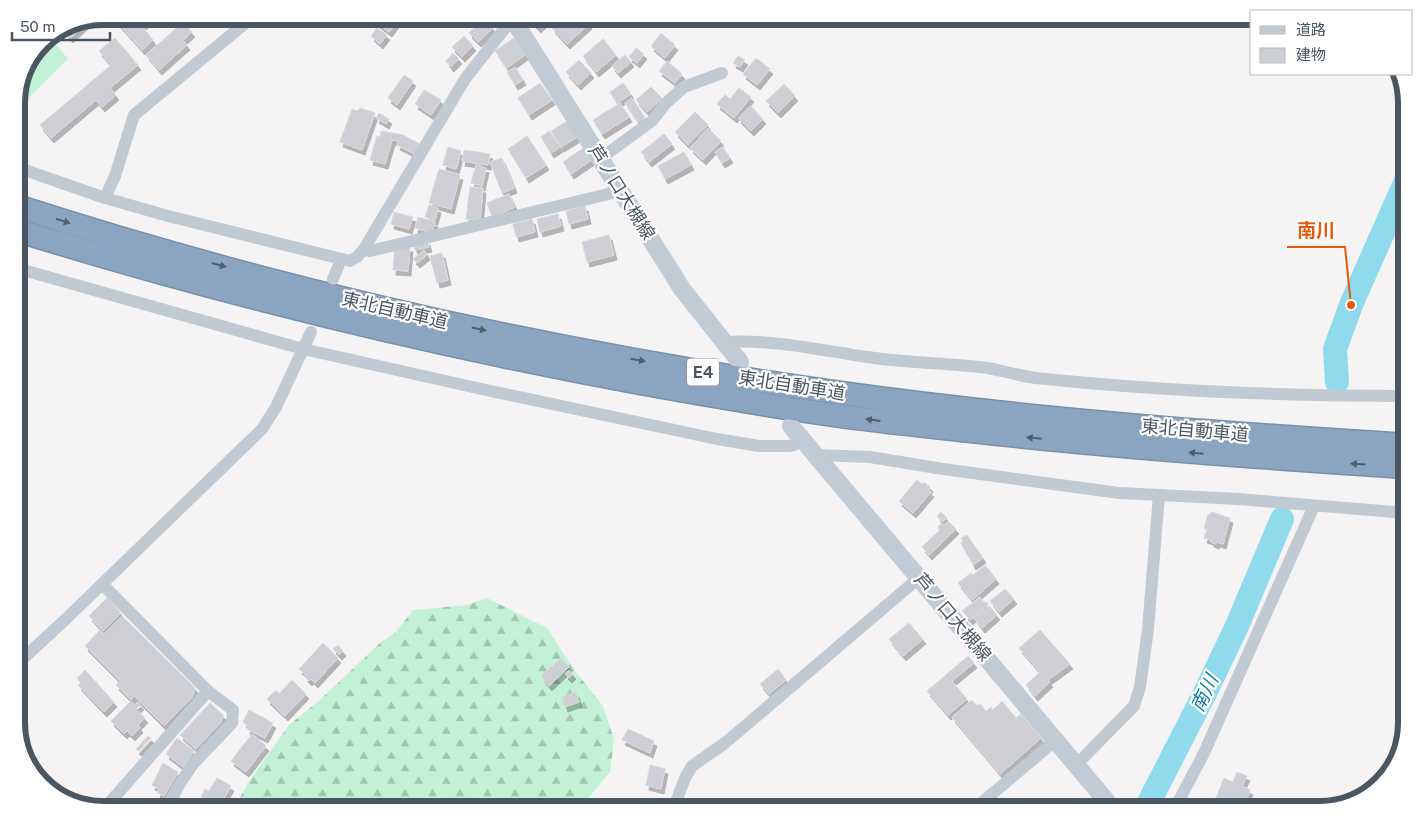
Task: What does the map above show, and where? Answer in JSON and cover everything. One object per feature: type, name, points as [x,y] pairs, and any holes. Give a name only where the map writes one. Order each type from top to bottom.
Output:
[{"type":"highway","name":"東北自動車道","points":[[25,209],[125,240],[315,292],[478,329],[693,370],[882,398],[1103,423],[1398,444]]},
{"type":"highway","name":"東北自動車道","points":[[25,233],[119,261],[318,314],[443,344],[576,372],[688,392],[830,414],[1099,445],[1398,466]]},
{"type":"main road","name":"芦ノ口大槻線","points":[[517,25],[682,289],[740,362]]},
{"type":"main road","name":"芦ノ口大槻線","points":[[792,426],[1107,801]]},
{"type":"street","points":[[105,198],[115,176],[134,115],[243,25]]},
{"type":"street","points":[[25,171],[105,198],[168,216],[350,261],[357,257],[364,249],[465,79],[506,25]]},
{"type":"street","points":[[600,158],[652,121],[684,87],[722,73]]},
{"type":"street","points":[[364,249],[370,251],[621,191]]},
{"type":"street","points":[[333,280],[341,260]]},
{"type":"street","points":[[25,271],[303,349],[717,439],[776,447],[794,445],[804,440]]},
{"type":"street","points":[[25,657],[262,429],[272,415],[311,332]]},
{"type":"street","points":[[724,342],[748,341],[781,344],[878,359],[990,369],[1034,378],[1238,394],[1398,396]]},
{"type":"street","points":[[817,455],[870,457],[1119,493],[1238,499],[1398,512]]},
{"type":"street","points":[[1077,764],[1134,706],[1140,687],[1148,629],[1159,495]]},
{"type":"street","points":[[1179,801],[1204,753],[1314,506]]},
{"type":"street","points":[[677,801],[685,778],[692,766],[725,743],[920,577]]},
{"type":"street","points":[[102,584],[208,691],[233,710],[232,723],[193,764],[170,801]]},
{"type":"street","points":[[111,801],[208,691]]},
{"type":"street","points":[[984,801],[1056,740]]},
{"type":"green space","points":[[54,42],[68,59],[25,101],[31,73],[38,59],[48,48]]},
{"type":"green space","points":[[487,598],[547,628],[572,667],[603,706],[614,739],[610,772],[590,796],[584,801],[238,801],[248,783],[289,725],[320,700],[380,643],[396,632],[413,610],[467,605]]},
{"type":"building","points":[[120,25],[143,25],[153,40],[142,50]]},
{"type":"building","points":[[180,25],[186,25],[192,32],[183,40],[187,45],[159,70],[146,55]]},
{"type":"building","points":[[380,25],[394,25],[389,32]]},
{"type":"building","points":[[477,25],[490,25],[493,28],[478,42],[469,33]]},
{"type":"building","points":[[556,25],[588,25],[567,44],[552,28]]},
{"type":"building","points":[[81,28],[70,38],[67,34]]},
{"type":"building","points":[[377,28],[387,35],[380,44],[371,36]]},
{"type":"building","points":[[661,33],[675,45],[665,58],[651,46]]},
{"type":"building","points":[[464,36],[473,46],[462,57],[452,47]]},
{"type":"building","points":[[517,36],[529,52],[507,68],[495,51]]},
{"type":"building","points":[[115,38],[138,65],[110,88],[116,95],[102,107],[96,100],[51,138],[40,125],[111,65],[99,51]]},
{"type":"building","points":[[603,39],[616,55],[596,72],[583,56]]},
{"type":"building","points":[[636,48],[644,54],[637,63],[629,57]]},
{"type":"building","points":[[453,53],[459,59],[451,67],[446,61]]},
{"type":"building","points":[[625,55],[631,62],[618,73],[612,66]]},
{"type":"building","points":[[738,56],[745,60],[740,67],[733,63]]},
{"type":"building","points":[[756,58],[770,69],[757,85],[743,74]]},
{"type":"building","points":[[579,60],[591,73],[578,85],[566,72]]},
{"type":"building","points":[[667,61],[682,74],[675,83],[659,71]]},
{"type":"building","points":[[515,67],[523,80],[515,85],[507,72]]},
{"type":"building","points":[[404,75],[413,81],[397,105],[388,98]]},
{"type":"building","points":[[540,83],[552,100],[529,115],[518,98]]},
{"type":"building","points":[[623,83],[631,94],[617,103],[610,92]]},
{"type":"building","points":[[784,84],[795,96],[778,113],[766,101]]},
{"type":"building","points":[[651,87],[662,98],[647,112],[636,100]]},
{"type":"building","points":[[739,88],[751,97],[734,118],[717,104],[725,95],[730,99]]},
{"type":"building","points":[[424,90],[441,100],[431,115],[415,104]]},
{"type":"building","points":[[632,98],[645,118],[638,122],[625,103]]},
{"type":"building","points":[[620,103],[629,117],[602,134],[593,120]]},
{"type":"building","points":[[751,106],[763,119],[751,131],[738,118]]},
{"type":"building","points":[[360,108],[375,113],[362,150],[340,142],[352,109],[358,111]]},
{"type":"building","points":[[695,112],[708,125],[688,145],[675,132]]},
{"type":"building","points":[[379,113],[389,119],[386,124],[376,118]]},
{"type":"building","points":[[569,120],[579,136],[561,147],[551,131]]},
{"type":"building","points":[[708,128],[721,141],[703,160],[690,148]]},
{"type":"building","points":[[381,131],[403,135],[420,144],[415,154],[397,145],[399,141],[392,140],[385,164],[370,160],[377,136],[380,137]]},
{"type":"building","points":[[549,131],[560,147],[551,153],[541,137]]},
{"type":"building","points":[[664,134],[672,144],[649,162],[641,152]]},
{"type":"building","points":[[527,136],[546,165],[526,178],[508,149]]},
{"type":"building","points":[[448,147],[461,151],[456,169],[443,165]]},
{"type":"building","points":[[585,147],[593,159],[571,174],[563,162]]},
{"type":"building","points":[[723,147],[730,158],[722,163],[715,152]]},
{"type":"building","points":[[464,150],[490,154],[488,165],[462,161]]},
{"type":"building","points":[[684,152],[691,165],[665,179],[658,166]]},
{"type":"building","points":[[502,158],[514,188],[502,193],[490,162]]},
{"type":"building","points":[[476,165],[486,168],[482,186],[471,183]]},
{"type":"building","points":[[439,169],[460,175],[451,209],[429,203]]},
{"type":"building","points":[[470,187],[483,188],[480,220],[466,219]]},
{"type":"building","points":[[509,194],[515,207],[492,217],[487,203]]},
{"type":"building","points":[[429,205],[438,208],[435,220],[425,217]]},
{"type":"building","points":[[585,206],[588,219],[569,224],[566,211]]},
{"type":"building","points":[[394,212],[413,217],[409,229],[391,224]]},
{"type":"building","points":[[558,214],[561,226],[540,232],[537,219]]},
{"type":"building","points":[[418,217],[435,222],[432,233],[415,228]]},
{"type":"building","points":[[532,219],[535,232],[516,237],[513,224]]},
{"type":"building","points":[[609,235],[614,255],[587,262],[582,242]]},
{"type":"building","points":[[427,240],[429,247],[415,250],[413,243]]},
{"type":"building","points":[[395,246],[410,247],[408,271],[393,270]]},
{"type":"building","points":[[424,250],[427,255],[417,263],[413,259]]},
{"type":"building","points":[[442,253],[448,280],[437,283],[430,256]]},
{"type":"building","points":[[917,480],[922,484],[924,482],[930,487],[928,490],[931,492],[913,513],[899,501]]},
{"type":"building","points":[[941,512],[947,518],[942,522],[937,516]]},
{"type":"building","points":[[1211,512],[1230,518],[1223,544],[1217,542],[1216,544],[1204,538],[1208,514],[1211,515]]},
{"type":"building","points":[[948,521],[956,529],[929,555],[922,547],[940,530],[938,527],[942,523],[944,525]]},
{"type":"building","points":[[967,535],[983,558],[973,565],[961,543],[963,541],[961,538]]},
{"type":"building","points":[[985,565],[996,579],[972,600],[958,583],[971,573],[973,575]]},
{"type":"building","points":[[1005,589],[1014,599],[999,612],[990,601]]},
{"type":"building","points":[[980,597],[988,604],[970,620],[962,611]]},
{"type":"building","points":[[107,598],[121,613],[103,631],[89,616]]},
{"type":"building","points":[[989,606],[997,615],[982,628],[974,618]]},
{"type":"building","points":[[122,616],[195,688],[192,698],[164,726],[134,696],[131,700],[116,685],[120,681],[85,646],[100,630],[104,634]]},
{"type":"building","points":[[909,623],[923,639],[903,656],[889,639]]},
{"type":"building","points":[[1040,630],[1070,664],[1048,680],[1050,682],[1035,696],[1026,685],[1040,672],[1019,648]]},
{"type":"building","points":[[323,643],[338,658],[315,683],[311,679],[309,681],[305,677],[306,675],[299,669]]},
{"type":"building","points":[[338,645],[343,651],[339,655],[333,649]]},
{"type":"building","points":[[968,656],[974,663],[952,681],[967,699],[948,715],[927,691]]},
{"type":"building","points":[[561,658],[569,667],[549,686],[541,676]]},
{"type":"building","points":[[778,669],[786,680],[769,694],[760,684]]},
{"type":"building","points":[[85,670],[114,702],[104,712],[78,685],[81,683],[77,678]]},
{"type":"building","points":[[569,670],[573,674],[569,678],[565,674]]},
{"type":"building","points":[[292,680],[306,694],[285,716],[267,699],[276,690],[279,694]]},
{"type":"building","points":[[576,692],[579,702],[565,707],[562,697]]},
{"type":"building","points":[[972,700],[977,706],[980,704],[986,711],[991,707],[993,710],[1002,701],[1016,718],[1021,714],[1041,738],[1000,774],[952,717]]},
{"type":"building","points":[[131,701],[135,705],[138,702],[141,705],[136,709],[145,718],[138,725],[140,728],[132,736],[127,731],[124,734],[111,721]]},
{"type":"building","points":[[210,703],[224,716],[222,721],[196,749],[180,735]]},
{"type":"building","points":[[249,710],[273,723],[265,738],[247,729],[248,726],[243,722]]},
{"type":"building","points":[[628,729],[654,741],[650,753],[622,740]]},
{"type":"building","points":[[252,734],[266,746],[246,772],[231,761]]},
{"type":"building","points":[[148,736],[151,738],[139,751],[136,749]]},
{"type":"building","points":[[177,738],[194,751],[183,767],[166,754]]},
{"type":"building","points":[[163,763],[178,772],[164,796],[157,792],[159,789],[152,785]]},
{"type":"building","points":[[650,765],[665,769],[661,789],[646,785]]},
{"type":"building","points":[[1237,772],[1247,776],[1242,786],[1250,790],[1246,801],[1215,801],[1224,778],[1233,782]]},
{"type":"building","points":[[217,778],[231,786],[222,801],[202,801],[203,798],[201,797],[205,789],[209,791]]},
{"type":"waterway","name":"南川","points":[[1337,382],[1335,349],[1351,305],[1398,198]]},
{"type":"waterway","name":"南川","points":[[1150,801],[1237,626],[1282,519]]},
{"type":"place","name":"南川","points":[[1351,305]]}]
